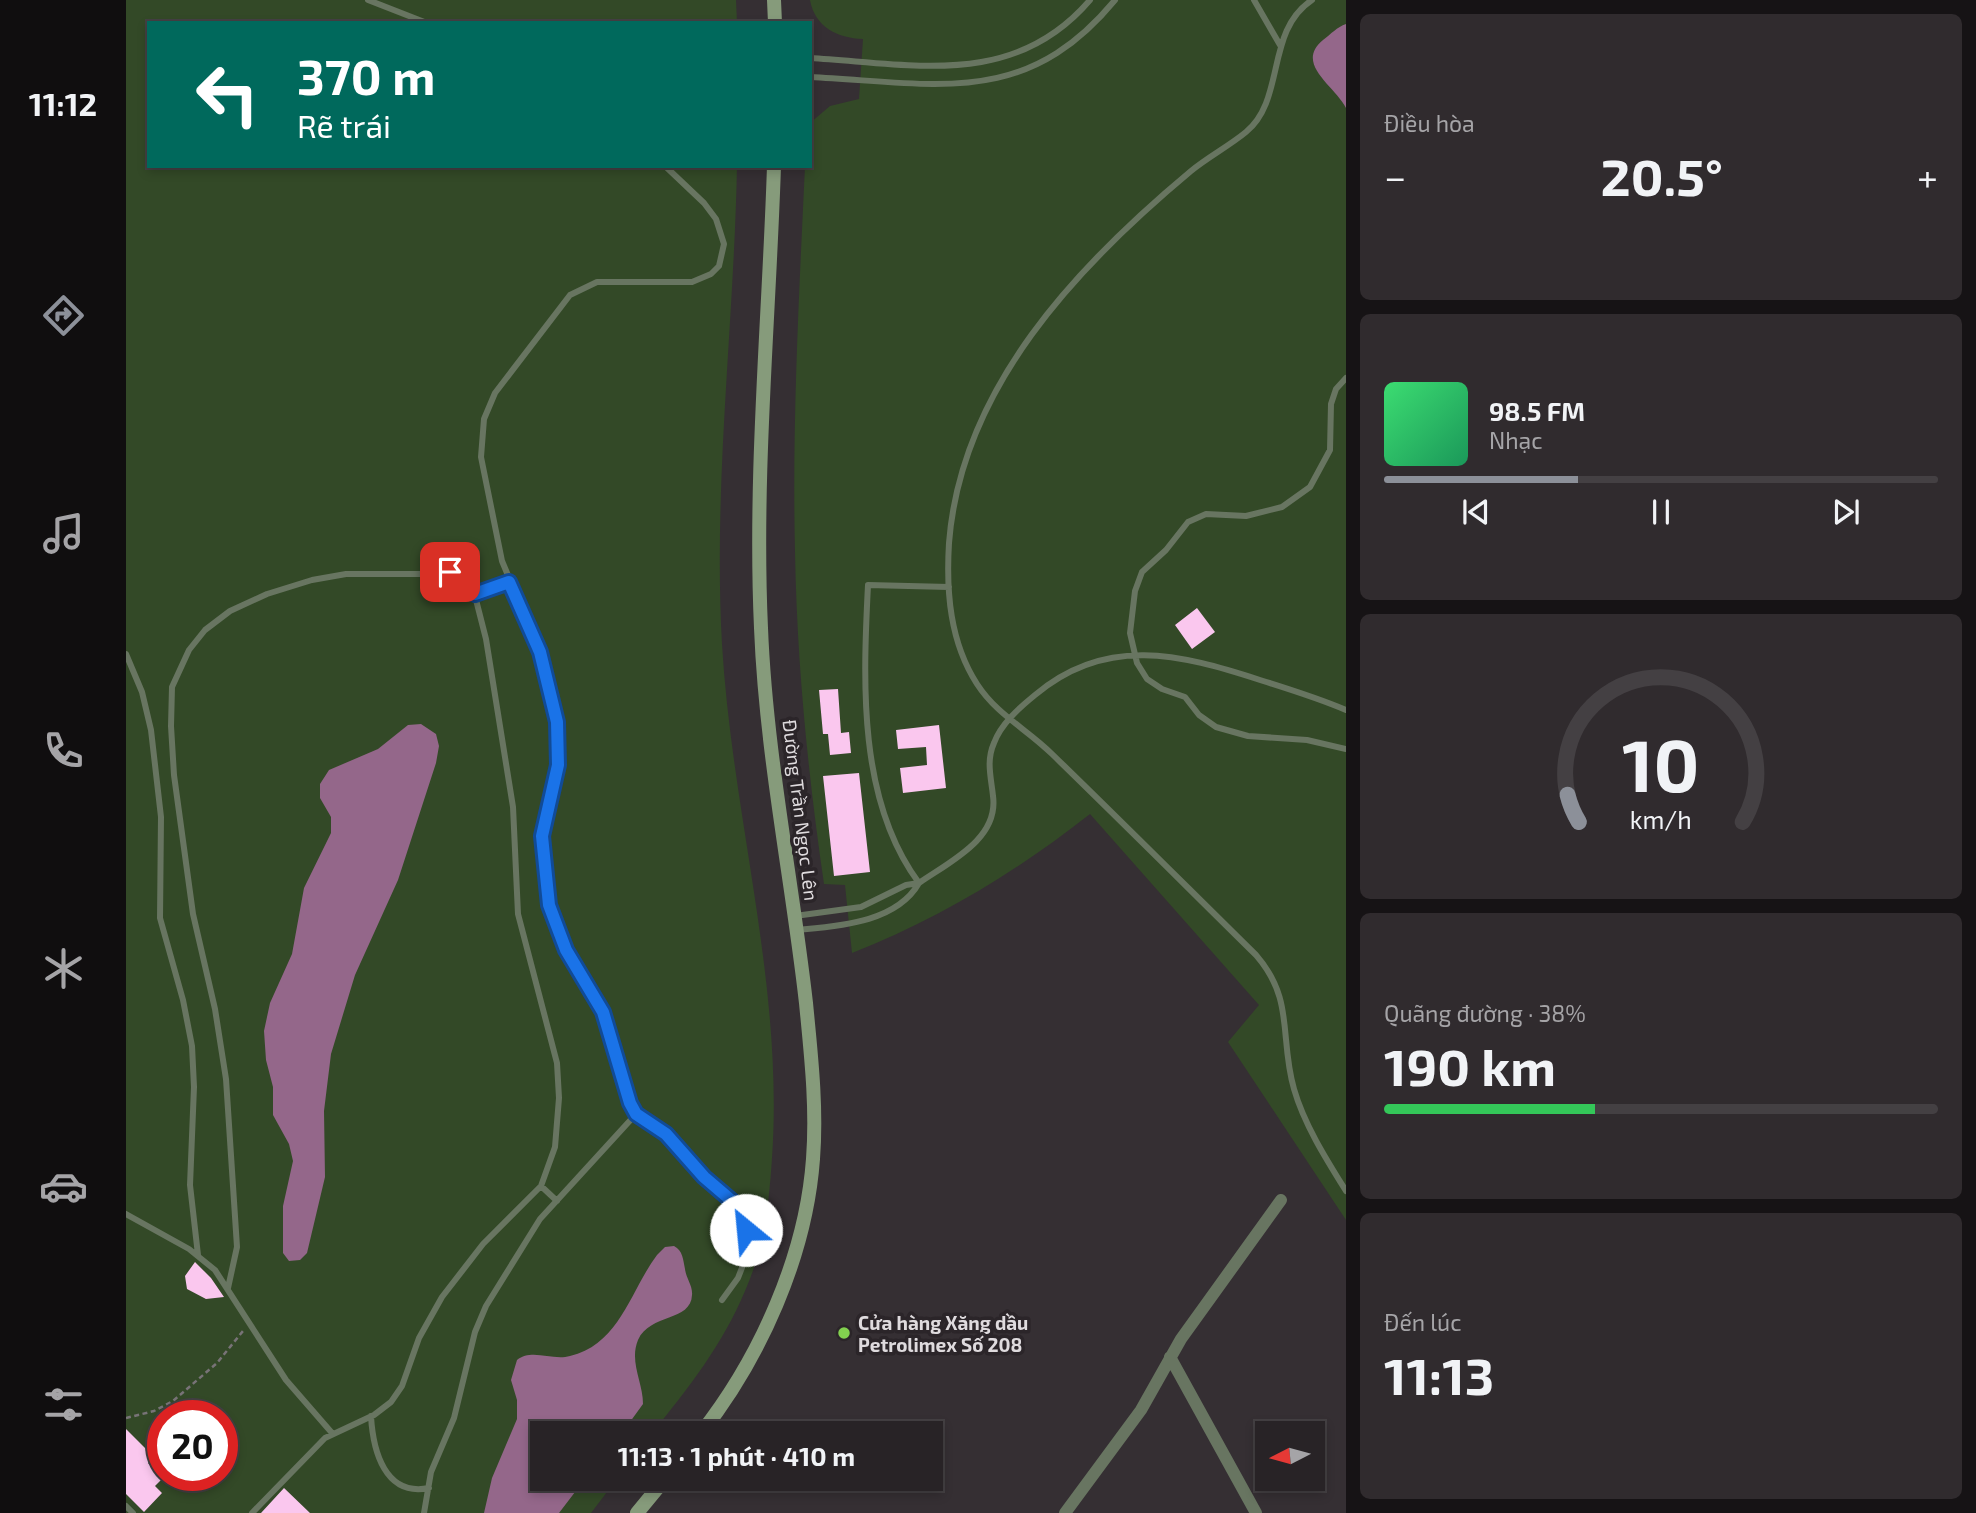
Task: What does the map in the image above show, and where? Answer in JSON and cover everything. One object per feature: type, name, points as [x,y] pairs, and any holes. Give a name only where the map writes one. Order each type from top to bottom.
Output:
[{"type":"street","points":[[774,0],[775,21]]},
{"type":"street","name":"Đường Trần Ngọc Lên","points":[[710,1421],[730,1393],[760,1339],[790,1263],[813,1163],[814,1094],[796,923],[764,672],[759,578],[760,485],[774,168]]},
{"type":"street","points":[[1065,1513],[1141,1410],[1170,1357],[1281,1200]]},
{"type":"street","points":[[1170,1357],[1256,1513]]},
{"type":"street","points":[[637,1513],[654,1491]]},
{"type":"lane","points":[[368,0],[422,21]]},
{"type":"lane","points":[[812,58],[950,66],[994,62],[1023,52],[1049,38],[1090,0]]},
{"type":"lane","points":[[812,77],[949,84],[998,79],[1031,69],[1061,53],[1086,32],[1115,0]]},
{"type":"lane","points":[[1254,0],[1280,45]]},
{"type":"lane","points":[[1309,1],[1297,14],[1280,45],[1267,102],[1252,127],[1205,160],[1147,210],[1064,295],[1012,362],[984,411],[962,471],[950,529],[949,587],[955,638],[986,696],[1009,720],[1049,751],[1265,965],[1283,1001],[1288,1059],[1300,1106],[1346,1191]]},
{"type":"lane","points":[[667,168],[716,219],[722,236],[722,260],[714,272],[692,282],[607,281],[579,289],[556,310],[495,393],[484,419],[481,457],[509,582],[540,652],[557,722],[558,765],[542,836],[549,905],[566,950],[603,1012],[625,1093],[636,1114],[666,1134],[704,1177],[732,1201],[743,1219],[747,1240],[745,1261],[738,1278],[722,1300]]},
{"type":"lane","points":[[1346,378],[1336,389],[1331,404],[1330,450],[1303,494],[1282,507],[1261,513],[1233,517],[1206,514],[1193,519],[1142,572],[1135,591],[1130,633],[1134,654],[1147,679],[1162,689],[1185,697],[1199,715],[1216,727],[1248,736],[1307,740],[1346,749]]},
{"type":"lane","points":[[228,1287],[237,1247],[224,1059],[193,914],[173,754],[170,699],[180,667],[205,631],[240,606],[312,580],[363,573],[450,572],[466,580],[475,594],[486,639],[513,807],[518,914],[557,1063],[557,1131],[551,1163],[541,1186],[482,1244],[458,1273],[424,1328],[397,1395],[371,1416],[332,1433],[316,1446],[252,1513]]},
{"type":"lane","points":[[475,594],[509,582]]},
{"type":"lane","points":[[919,883],[894,843],[877,788],[866,692],[868,585],[949,587]]},
{"type":"lane","points":[[126,654],[142,692],[155,756],[161,827],[160,918],[183,1000],[192,1046],[190,1185],[198,1255]]},
{"type":"lane","points":[[796,923],[849,923],[882,913],[911,897],[919,883],[973,844],[987,828],[994,807],[989,770],[991,752],[1009,720],[1043,688],[1067,672],[1090,663],[1134,654],[1181,657],[1346,709]]},
{"type":"lane","points":[[155,756],[173,754]]},
{"type":"lane","points":[[796,923],[861,907],[906,885],[919,883]]},
{"type":"lane","points":[[424,1513],[436,1458],[454,1418],[475,1332],[485,1306],[529,1233],[636,1114]]},
{"type":"lane","points":[[541,1186],[556,1201]]},
{"type":"lane","points":[[126,1214],[198,1255],[228,1287],[248,1322],[300,1399],[332,1433]]},
{"type":"lane","points":[[371,1416],[378,1456],[392,1481],[406,1489],[429,1488]]},
{"type":"lane","points":[[126,1506],[134,1513]]},
{"type":"path","points":[[126,1419],[153,1411],[173,1401],[217,1363],[248,1322]]},
{"type":"green space","points":[[126,0],[736,0],[737,21],[147,21],[147,168],[737,168],[720,525],[722,644],[736,772],[771,1028],[774,1093],[771,1175],[761,1242],[736,1311],[704,1365],[662,1421],[530,1421],[530,1491],[608,1491],[591,1513],[126,1513]]},
{"type":"green space","points":[[810,0],[1346,0],[1346,1220],[1228,1042],[1259,1005],[1090,814],[1005,875],[976,892],[915,925],[852,953],[845,885],[824,884],[813,801],[798,636],[794,456],[805,168],[812,168],[812,121],[830,106],[859,99],[863,39],[844,36],[829,29],[822,24]]},
{"type":"shaded area","points":[[1346,24],[1346,108],[1320,75],[1313,58],[1315,49],[1323,40]]},
{"type":"shaded area","points":[[421,724],[436,734],[439,746],[436,763],[398,880],[355,975],[331,1054],[324,1111],[325,1177],[307,1253],[300,1260],[289,1261],[283,1253],[283,1206],[293,1161],[289,1144],[273,1115],[273,1087],[266,1060],[264,1031],[270,1003],[292,954],[304,888],[331,833],[331,817],[320,798],[320,784],[329,770],[378,749],[408,725]]},
{"type":"shaded area","points":[[674,1246],[679,1250],[692,1295],[685,1310],[651,1325],[638,1340],[635,1356],[643,1404],[631,1421],[530,1421],[530,1491],[576,1491],[559,1513],[484,1513],[492,1478],[517,1419],[517,1400],[511,1380],[517,1360],[529,1355],[570,1356],[587,1350],[601,1340],[622,1314],[648,1269],[665,1247]]},
{"type":"building","points":[[1197,608],[1215,632],[1192,649],[1175,625]]},
{"type":"building","points":[[838,689],[841,733],[849,732],[851,753],[830,755],[828,734],[823,734],[819,690]]},
{"type":"building","points":[[939,725],[946,788],[903,793],[900,768],[927,765],[926,747],[898,749],[896,730]]},
{"type":"building","points":[[859,773],[870,872],[834,876],[823,776]]},
{"type":"building","points":[[195,1262],[211,1278],[224,1297],[206,1299],[187,1289],[185,1276]]},
{"type":"building","points":[[126,1429],[147,1450],[147,1491],[162,1493],[144,1512],[126,1494]]},
{"type":"building","points":[[284,1488],[310,1513],[261,1513]]},
{"type":"place","name":"Cửa hàng Xăng dầu Petrolimex Số 208","points":[[844,1333]]},
{"type":"route","points":[[450,572],[462,576],[475,594],[509,582],[540,652],[554,705],[559,739],[558,765],[546,808],[542,836],[549,905],[571,961],[603,1012],[630,1103],[636,1114],[666,1134],[704,1177],[732,1201],[746,1230]]}]
